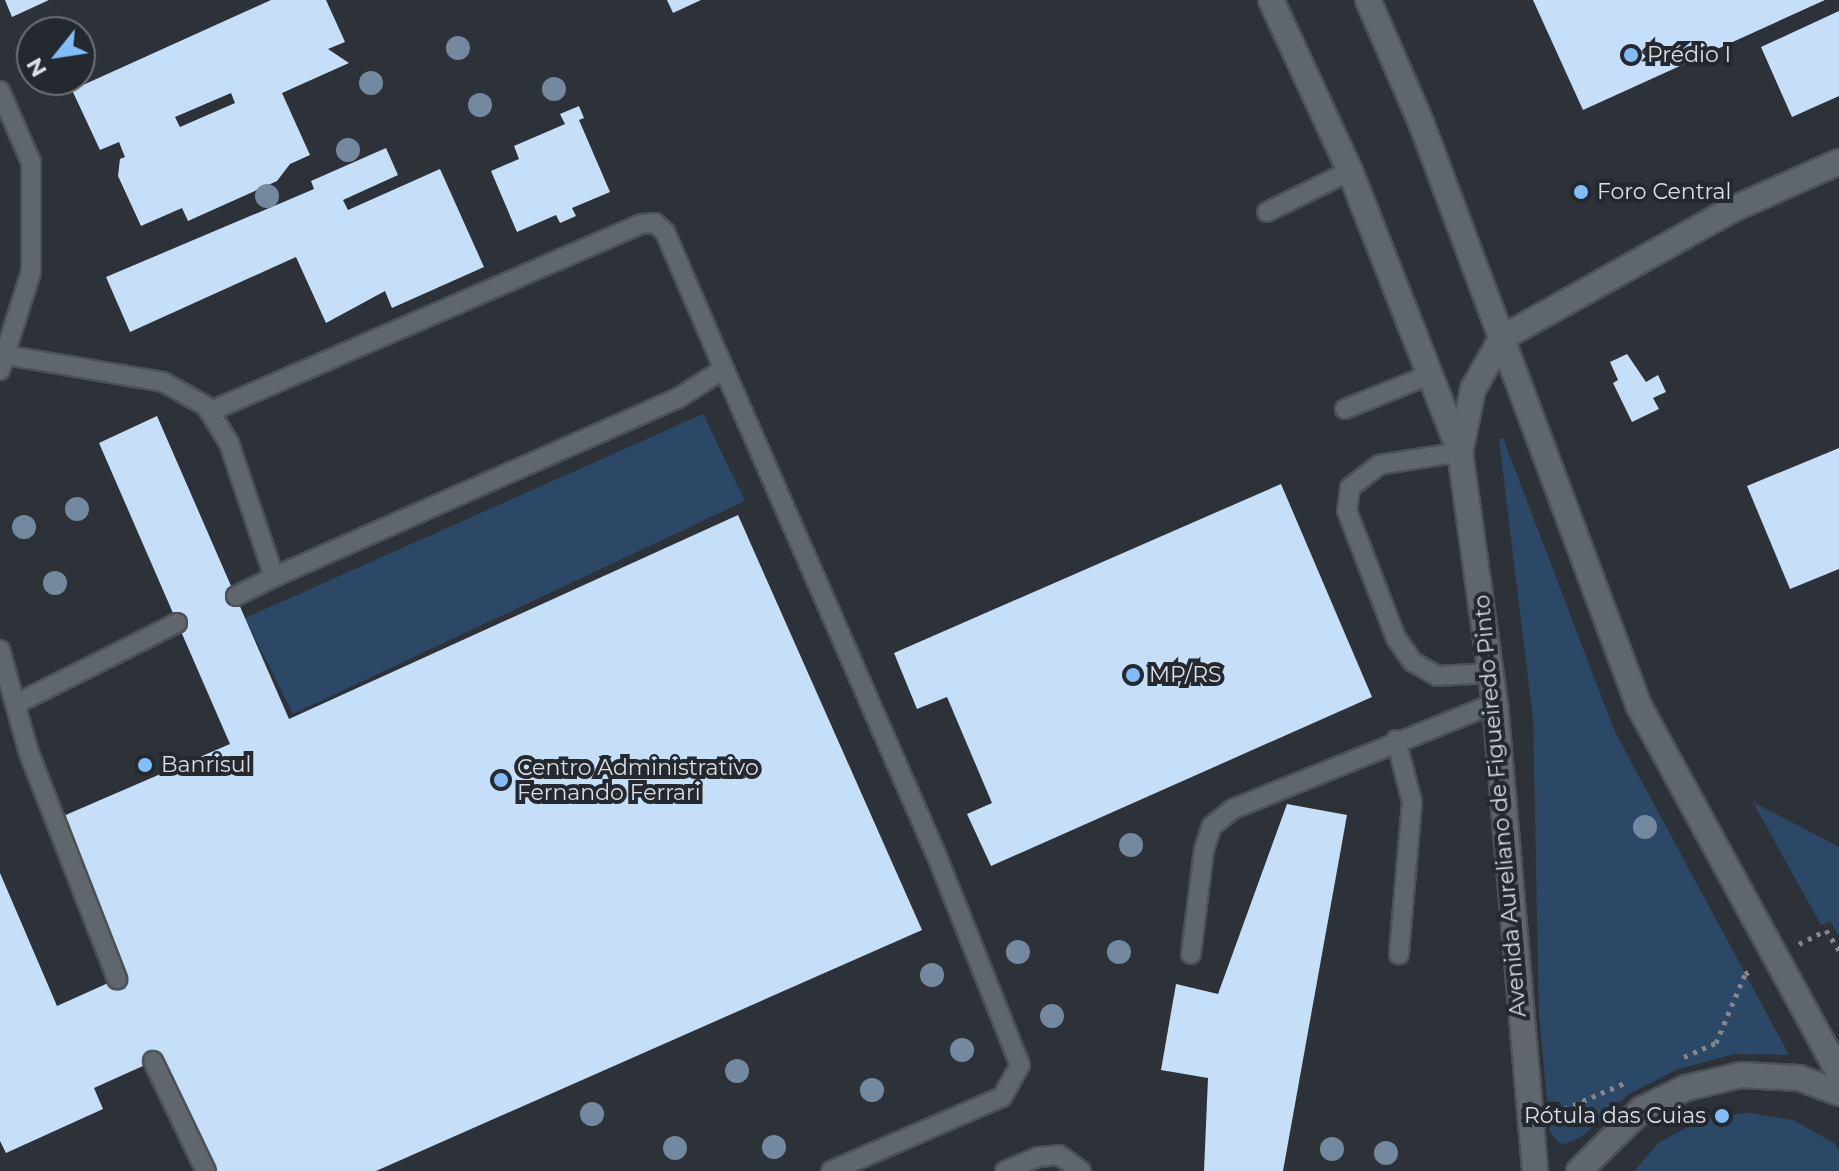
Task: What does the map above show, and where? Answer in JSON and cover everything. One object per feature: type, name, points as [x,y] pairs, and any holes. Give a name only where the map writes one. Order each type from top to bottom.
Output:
[{"type":"main road","name":"Avenida Aureliano de Figueiredo Pinto","points":[[1271,0],[1350,171],[1460,452],[1495,703],[1535,1171]]},
{"type":"main road","points":[[1368,0],[1422,125],[1639,706],[1839,1073]]},
{"type":"main road","points":[[1460,452],[1473,389],[1502,338],[1731,210],[1839,162]]},
{"type":"main road","points":[[1579,1171],[1642,1109],[1686,1088],[1741,1075],[1799,1078],[1839,1093]]},
{"type":"lane","points":[[0,91],[31,162],[31,272],[2,363],[163,382],[211,411],[229,443],[274,577]]},
{"type":"lane","points":[[1267,212],[1350,171]]},
{"type":"lane","points":[[211,411],[641,224],[655,223],[665,232],[936,854],[1020,1065],[1002,1097],[831,1171]]},
{"type":"lane","points":[[236,596],[678,398],[724,369]]},
{"type":"lane","points":[[1345,409],[1432,374]]},
{"type":"lane","points":[[1460,452],[1379,465],[1350,488],[1347,511],[1396,638],[1413,662],[1437,676],[1491,673]]},
{"type":"lane","points":[[18,703],[177,623]]},
{"type":"lane","points":[[0,650],[18,703],[29,753],[117,979]]},
{"type":"lane","points":[[1191,954],[1204,850],[1212,826],[1233,809],[1396,740],[1495,703]]},
{"type":"lane","points":[[1396,740],[1412,802],[1399,954]]},
{"type":"lane","points":[[153,1061],[206,1171]]},
{"type":"lane","points":[[1005,1171],[1038,1157],[1059,1155],[1081,1171]]},
{"type":"path","points":[[1674,1061],[1716,1043],[1745,974],[1826,930],[1839,950]]},
{"type":"path","points":[[1530,1124],[1632,1080]]},
{"type":"shaded area","points":[[703,414],[745,501],[293,714],[245,618]]},
{"type":"shaded area","points":[[1503,438],[1614,730],[1789,1055],[1735,1054],[1678,1069],[1629,1094],[1581,1137],[1562,1145],[1550,1132],[1539,1014],[1533,719],[1499,439]]},
{"type":"shaded area","points":[[1753,802],[1839,847],[1839,936],[1830,921],[1821,925]]},
{"type":"shaded area","points":[[1749,1113],[1793,1120],[1834,1143],[1839,1150],[1839,1171],[1634,1171],[1659,1142],[1704,1119]]},
{"type":"building","points":[[5,0],[49,0],[12,17]]},
{"type":"building","points":[[271,0],[326,0],[345,42],[328,49],[349,63],[282,93],[310,155],[290,164],[277,181],[188,221],[182,208],[141,226],[118,176],[120,159],[125,157],[119,142],[100,150],[75,96],[96,96],[96,79]],"holes":[[[231,93],[235,103],[180,127],[175,117]]]},
{"type":"building","points":[[667,0],[701,0],[673,13]]},
{"type":"building","name":"Prédio I","points":[[1533,0],[1825,0],[1583,110]]},
{"type":"building","points":[[1839,11],[1839,96],[1792,117],[1761,47]]},
{"type":"building","points":[[579,106],[584,118],[579,120],[610,192],[572,208],[576,216],[560,223],[556,215],[517,232],[491,171],[519,159],[514,146],[565,124],[560,114]]},
{"type":"building","points":[[386,148],[398,175],[343,200],[348,210],[440,169],[484,267],[392,308],[385,291],[326,323],[296,257],[130,332],[106,277],[314,189],[311,181]]},
{"type":"building","points":[[1627,354],[1646,382],[1658,375],[1666,392],[1653,398],[1659,409],[1632,422],[1613,383],[1618,380],[1610,362]]},
{"type":"building","name":"Centro Administrativo Fernando Ferrari","points":[[157,416],[289,719],[738,515],[922,930],[376,1171],[215,1171],[163,1057],[94,1088],[103,1109],[6,1153],[0,1141],[0,873],[57,1006],[126,975],[61,817],[230,744],[99,443]]},
{"type":"building","points":[[1839,448],[1839,569],[1790,589],[1747,486]]},
{"type":"building","name":"MP/RS","points":[[1281,484],[1372,697],[991,866],[967,814],[992,803],[947,697],[917,709],[894,653]]},
{"type":"building","points":[[1287,804],[1347,815],[1283,1171],[1204,1171],[1208,1078],[1161,1070],[1176,984],[1218,994]]},
{"type":"place","name":"Prédio I","points":[[1631,55]]},
{"type":"place","name":"Foro Central","points":[[1581,192]]},
{"type":"place","name":"MP/RS","points":[[1133,675]]},
{"type":"place","name":"Banrisul","points":[[145,765]]},
{"type":"place","name":"Centro Administrativo Fernando Ferrari","points":[[501,780]]},
{"type":"place","name":"Rótula das Cuias","points":[[1722,1116]]}]
